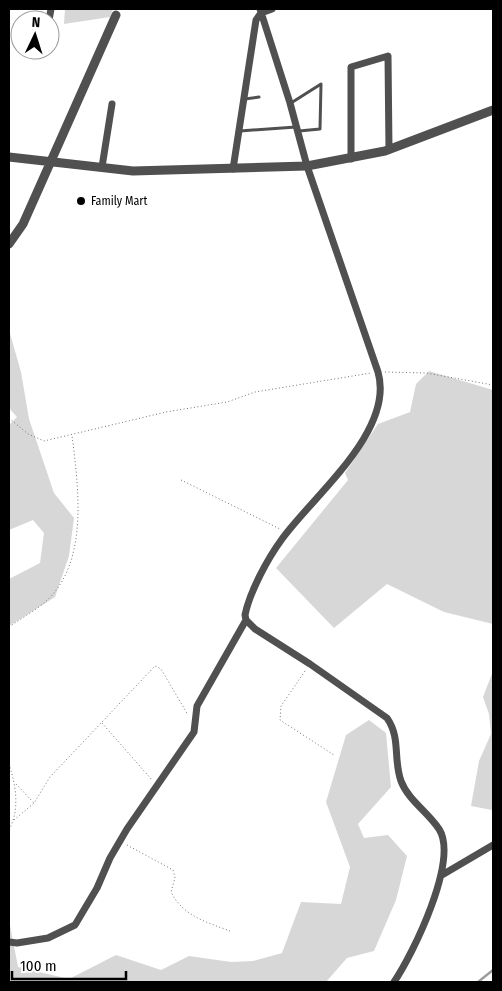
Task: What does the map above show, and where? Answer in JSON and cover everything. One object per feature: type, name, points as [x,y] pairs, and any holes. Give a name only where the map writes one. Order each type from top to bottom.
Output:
[{"type":"street","points":[[260,11],[272,9]]},
{"type":"street","points":[[233,169],[256,20],[260,11]]},
{"type":"street","points":[[9,942],[17,943],[48,938],[75,925],[97,888],[120,841],[194,732],[197,706],[246,620],[246,608],[268,561],[287,532],[362,444],[379,397],[381,388],[378,372],[306,166],[290,104],[260,11]]},
{"type":"street","points":[[9,244],[23,224],[117,12]]},
{"type":"street","points":[[351,159],[351,67],[388,56],[390,150]]},
{"type":"street","points":[[102,167],[112,104]]},
{"type":"street","points":[[9,157],[161,171],[306,166],[351,159],[390,150],[493,110]]},
{"type":"street","points":[[246,620],[255,628],[380,712],[391,724],[397,742],[398,769],[402,783],[440,829],[443,838],[442,875],[408,960],[394,982]]},
{"type":"street","points":[[442,875],[493,845]]},
{"type":"lane","points":[[240,131],[320,129],[321,84],[290,104]]},
{"type":"lane","points":[[244,99],[259,97]]},
{"type":"path","points":[[9,418],[28,434],[44,441],[166,412],[227,402],[255,392],[378,372],[426,373],[493,385]]},
{"type":"path","points":[[9,627],[45,602],[60,584],[71,558],[77,537],[80,498],[72,434]]},
{"type":"path","points":[[181,480],[287,532]]},
{"type":"path","points":[[310,664],[281,706],[280,720],[334,755]]},
{"type":"path","points":[[9,830],[14,820],[34,804],[50,777],[155,666],[161,669],[188,715],[196,719]]},
{"type":"path","points":[[102,723],[157,785]]},
{"type":"path","points":[[9,764],[15,782],[14,820]]},
{"type":"path","points":[[15,782],[34,804]]},
{"type":"path","points":[[120,841],[173,870],[175,878],[171,892],[176,904],[194,918],[230,931]]},
{"type":"shaded area","points":[[65,9],[113,9],[110,17],[64,24]]},
{"type":"shaded area","points":[[9,330],[21,372],[29,419],[54,493],[74,518],[69,556],[55,597],[9,626],[9,579],[40,563],[44,533],[33,520],[9,530],[9,425],[17,417],[9,408]]},
{"type":"shaded area","points":[[429,371],[493,390],[493,624],[444,612],[387,584],[334,628],[276,568],[348,480],[345,473],[378,424],[410,412],[416,384]]},
{"type":"shaded area","points":[[493,671],[492,810],[471,806],[479,761],[491,734],[489,714],[483,697]]},
{"type":"shaded area","points":[[369,720],[386,733],[391,787],[358,824],[364,838],[388,835],[407,856],[396,900],[374,951],[347,958],[326,982],[9,982],[9,920],[18,967],[69,979],[116,955],[161,970],[189,956],[231,962],[253,961],[282,953],[301,902],[341,904],[350,867],[326,802],[346,735]]},
{"type":"waterway","points":[[478,982],[493,970]]},
{"type":"place","name":"Family Mart","points":[[81,201]]}]
